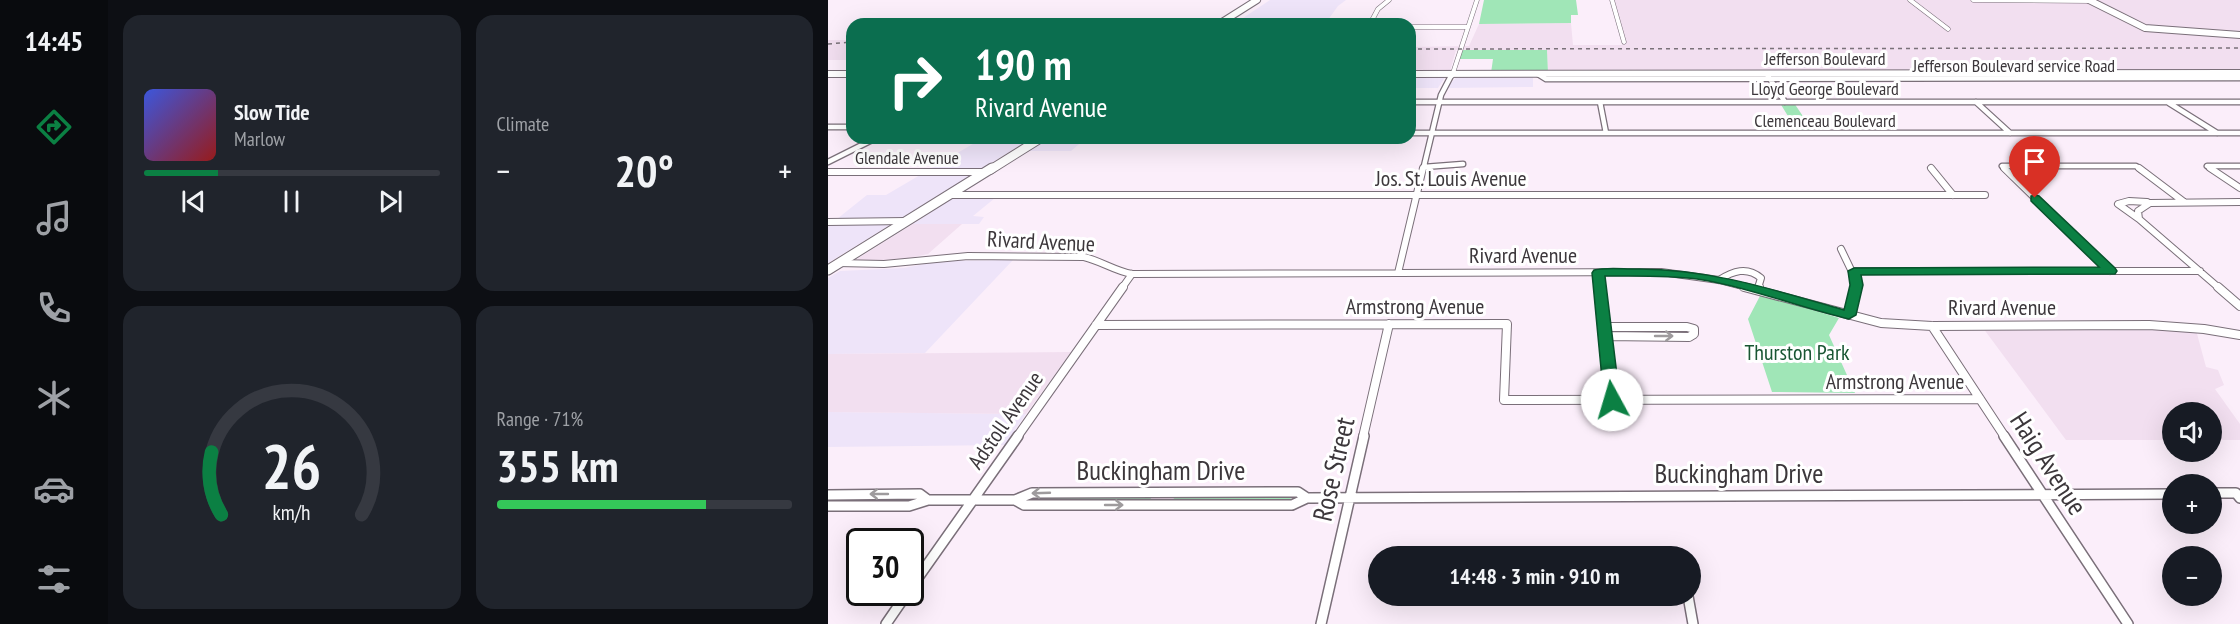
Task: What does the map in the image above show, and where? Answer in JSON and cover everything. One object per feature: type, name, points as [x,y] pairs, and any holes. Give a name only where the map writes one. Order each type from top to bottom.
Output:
[{"type":"street","points":[[1228,18],[1257,0]]},
{"type":"street","points":[[1238,18],[1266,0]]},
{"type":"street","points":[[1373,18],[1378,9],[1389,0]]},
{"type":"street","points":[[1398,273],[1440,102],[1453,74],[1477,0]]},
{"type":"street","points":[[1612,0],[1624,42]]},
{"type":"street","points":[[1910,0],[1948,29]]},
{"type":"street","points":[[1973,0],[2090,1],[2133,23],[2153,29],[2240,35]]},
{"type":"street","points":[[1416,27],[1467,27]]},
{"type":"street","points":[[2119,73],[2128,78]]},
{"type":"street","name":"Jefferson Boulevard","points":[[1416,74],[1950,76],[2240,73]]},
{"type":"street","points":[[828,74],[846,74]]},
{"type":"street","points":[[1768,76],[1785,102]]},
{"type":"street","name":"Jefferson Boulevard service Road","points":[[1950,76],[2240,78]]},
{"type":"street","name":"Lloyd George Boulevard","points":[[1416,102],[2240,102]]},
{"type":"street","points":[[1600,102],[1606,133]]},
{"type":"street","points":[[1976,102],[2010,133]]},
{"type":"street","points":[[2166,102],[2217,133]]},
{"type":"street","points":[[828,127],[846,127]]},
{"type":"street","name":"Clemenceau Boulevard","points":[[1416,133],[2240,133]]},
{"type":"street","points":[[828,162],[864,144]]},
{"type":"street","points":[[828,270],[1031,144]]},
{"type":"street","points":[[1424,167],[1463,164]]},
{"type":"street","points":[[2110,271],[2002,166],[2136,166],[2184,202]]},
{"type":"street","points":[[2240,166],[2207,166],[2240,188]]},
{"type":"street","points":[[1931,168],[1953,195]]},
{"type":"street","name":"Glendale Avenue","points":[[828,172],[987,172]]},
{"type":"street","name":"Jos. St. Louis Avenue","points":[[948,195],[1985,195]]},
{"type":"street","points":[[2240,202],[2150,203],[2129,201],[2118,204],[2139,219],[2240,306]]},
{"type":"street","points":[[2139,219],[2139,208],[2150,203]]},
{"type":"street","points":[[828,222],[906,221]]},
{"type":"street","points":[[1841,249],[1854,271],[1857,285],[1849,315]]},
{"type":"street","name":"Rivard Avenue","points":[[838,263],[884,264],[968,256],[1084,257],[1101,261],[1121,272],[1132,274],[1661,272],[1719,280],[1881,323],[1932,326],[2149,324],[2240,335]]},
{"type":"street","points":[[1719,280],[1732,271],[1757,273],[1761,278],[1758,290]]},
{"type":"street","points":[[1854,271],[2200,271]]},
{"type":"street","points":[[1598,273],[1612,400]]},
{"type":"street","name":"Adstoll Avenue","points":[[924,570],[1132,274]]},
{"type":"street","name":"Rose Street","points":[[1321,624],[1389,324]]},
{"type":"street","name":"Armstrong Avenue","points":[[1096,325],[1507,324],[1504,400],[1980,399]]},
{"type":"street","name":"Haig Avenue","points":[[1932,326],[2128,624]]},
{"type":"street","points":[[1604,327],[1687,327],[1694,329],[1694,334],[1689,337],[1605,336]]},
{"type":"street","name":"Buckingham Drive","points":[[828,495],[920,494],[928,500]]},
{"type":"street","name":"Buckingham Drive","points":[[828,506],[909,506],[928,500],[1015,500],[1024,506],[1292,505],[1307,498],[2162,494]]},
{"type":"street","points":[[2222,494],[2238,496]]},
{"type":"street","name":"Adstoll Avenue","points":[[886,624],[899,606]]},
{"type":"street","points":[[1690,606],[1693,624]]},
{"type":"shaded area","points":[[1270,0],[1346,0],[1329,18],[1243,18]]},
{"type":"shaded area","points":[[1612,0],[2240,0],[2240,72],[1548,73],[1547,50],[1456,50],[1450,71],[1416,71],[1416,47],[1469,46],[1479,24],[1571,23],[1573,45],[1623,45]]},
{"type":"shaded area","points":[[828,40],[846,40],[846,60],[828,60]]},
{"type":"shaded area","points":[[1416,75],[1445,77],[1438,88],[1416,88]]},
{"type":"shaded area","points":[[1458,75],[1533,75],[1533,87],[1447,88]]},
{"type":"shaded area","points":[[973,144],[1022,144],[828,263],[828,227],[867,195],[886,195]]},
{"type":"shaded area","points":[[1038,144],[1079,144],[1071,151],[1027,151]]},
{"type":"shaded area","points":[[953,198],[995,198],[973,216],[984,217],[979,224],[913,224]]},
{"type":"shaded area","points":[[913,224],[962,224],[928,254],[899,260],[862,261],[857,259]]},
{"type":"shaded area","points":[[1013,260],[925,353],[828,354],[828,278],[840,271],[904,268],[940,261]]},
{"type":"shaded area","points":[[2139,327],[2196,330],[2206,367],[2218,370],[2224,385],[2215,389],[2240,424],[2240,440],[2222,440],[2222,402],[2162,402],[2162,440],[2066,440],[1983,328]]},
{"type":"shaded area","points":[[1071,352],[1026,414],[828,412],[828,354]]},
{"type":"shaded area","points":[[828,412],[1026,414],[1005,445],[828,447]]},
{"type":"green space","points":[[1484,0],[1576,0],[1578,15],[1571,15],[1571,23],[1479,24]]},
{"type":"green space","points":[[1461,50],[1547,50],[1548,73],[1491,73],[1493,59],[1459,59]]},
{"type":"green space","points":[[1780,103],[1794,103],[1813,131],[1797,131]]},
{"type":"green space","name":"Thurston Park","points":[[1761,294],[1839,318],[1829,335],[1855,393],[1772,392],[1748,319]]},
{"type":"green space","points":[[1290,495],[1291,500],[1286,501],[1173,502],[1172,500],[1177,496]]},
{"type":"green space","points":[[1038,496],[1149,496],[1151,498],[1150,501],[1032,501]]},
{"type":"railway","points":[[828,44],[846,42]]},
{"type":"railway","points":[[1416,49],[2240,48]]},
{"type":"route","points":[[1612,400],[1598,273],[1661,272],[1697,276],[1849,315],[1857,285],[1854,271],[2110,271],[2035,198]]}]
